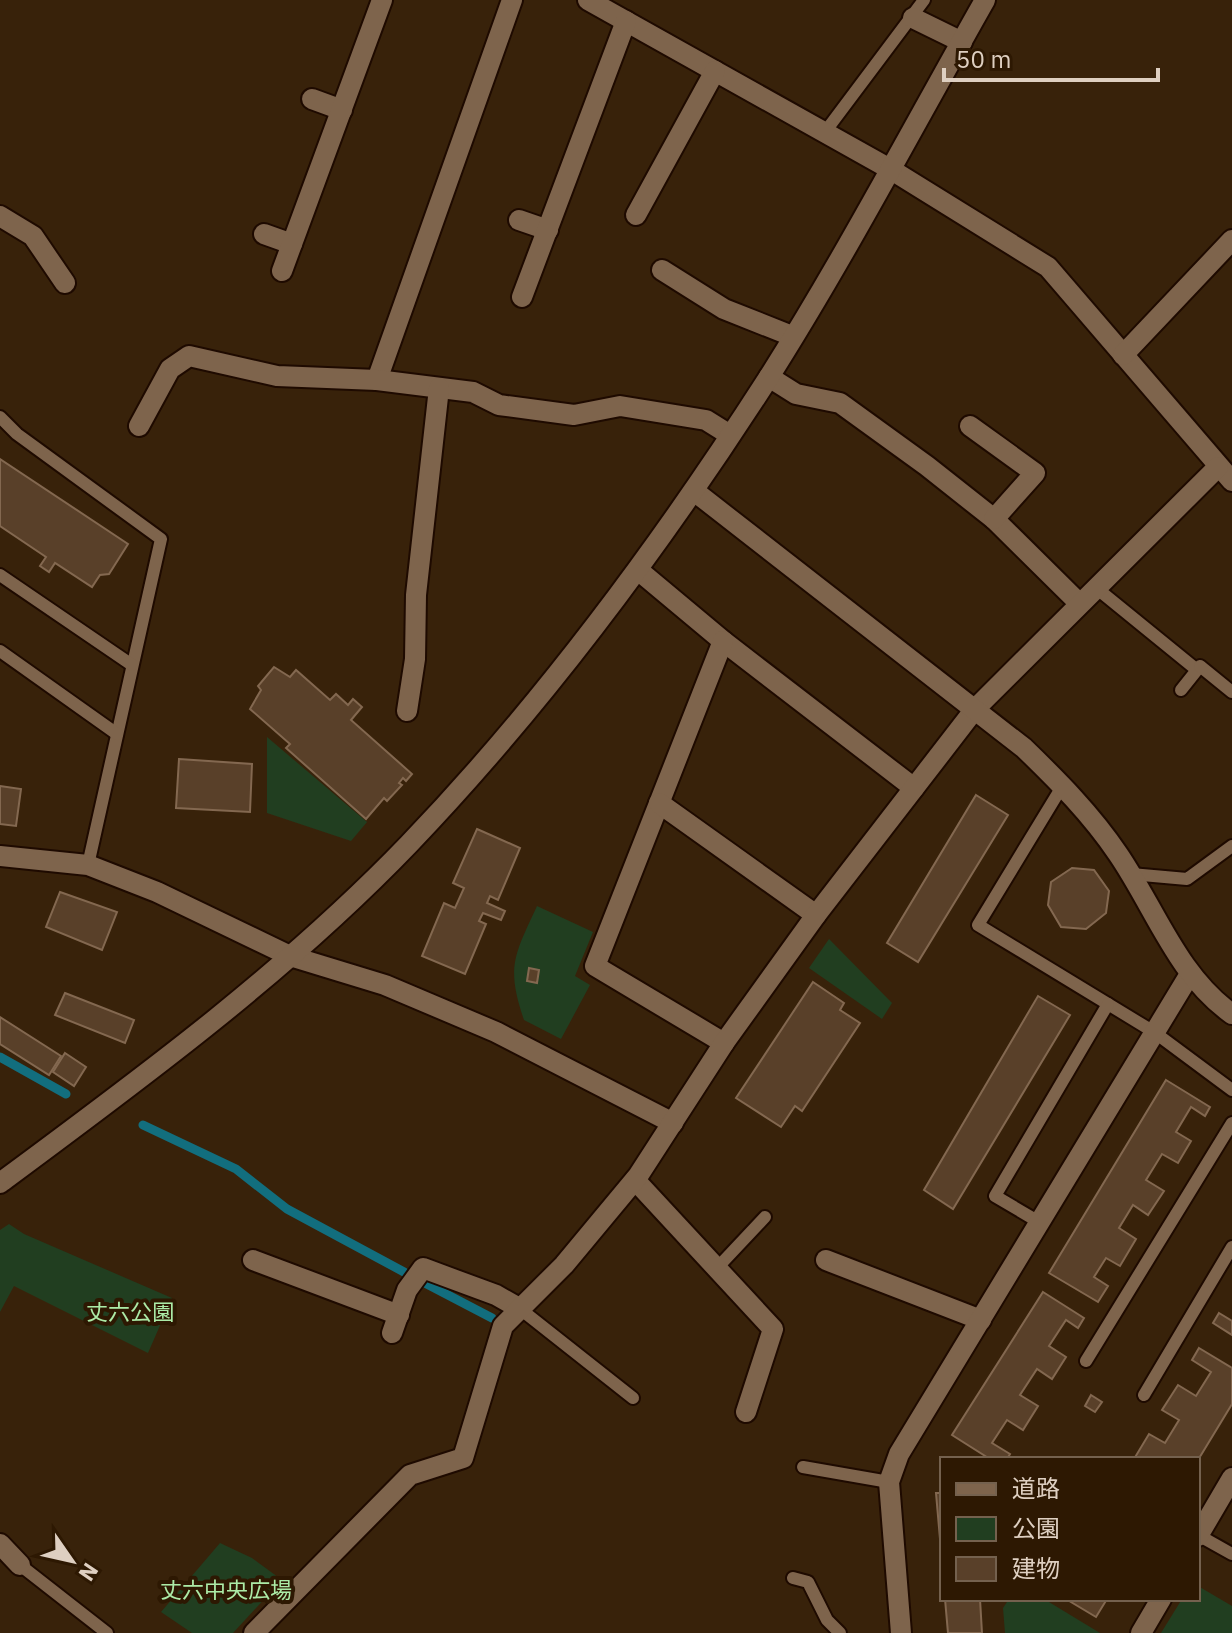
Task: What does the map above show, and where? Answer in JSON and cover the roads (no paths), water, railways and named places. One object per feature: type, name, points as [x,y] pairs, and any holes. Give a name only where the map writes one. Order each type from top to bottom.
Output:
[{"type":"street","points":[[282,271],[382,0]]},
{"type":"street","points":[[377,380],[512,0]]},
{"type":"street","points":[[254,1633],[410,1475],[463,1458],[503,1326],[564,1265],[635,1180],[724,1043],[816,915],[975,709],[1095,587],[1225,474],[1048,267],[890,169],[588,0]]},
{"type":"street","points":[[0,1183],[192,1040],[290,956],[407,846],[503,741],[593,632],[694,491],[769,377],[985,0]]},
{"type":"street","points":[[919,9],[962,42]]},
{"type":"street","points":[[522,297],[626,21]]},
{"type":"street","points":[[636,215],[715,71]]},
{"type":"street","points":[[312,99],[342,110]]},
{"type":"street","points":[[0,216],[33,236],[65,283]]},
{"type":"street","points":[[519,220],[548,230]]},
{"type":"street","points":[[264,234],[292,244]]},
{"type":"street","points":[[1123,355],[1232,240]]},
{"type":"street","points":[[662,270],[724,309],[792,336]]},
{"type":"street","points":[[139,426],[170,369],[189,356],[277,376],[377,380],[473,392],[499,405],[574,415],[620,406],[706,420],[730,435]]},
{"type":"street","points":[[769,377],[796,394],[840,403],[994,519],[1079,603]]},
{"type":"street","points":[[407,711],[415,659],[416,595],[439,388]]},
{"type":"street","points":[[970,426],[1035,473],[994,519]]},
{"type":"street","points":[[694,491],[975,709],[1063,785],[1131,874],[1190,974],[1213,1000],[1232,1014]]},
{"type":"street","points":[[638,570],[723,641],[914,788]]},
{"type":"street","points":[[723,641],[595,966],[724,1043]]},
{"type":"street","points":[[659,803],[816,915]]},
{"type":"street","points":[[0,856],[88,865],[157,892],[290,956],[385,985],[496,1032],[673,1123]]},
{"type":"street","points":[[901,1633],[889,1482],[899,1454],[1190,974]]},
{"type":"street","points":[[635,1180],[773,1329],[746,1412]]},
{"type":"street","points":[[253,1260],[396,1324],[407,1290],[423,1268],[496,1295],[519,1308]]},
{"type":"street","points":[[826,1260],[981,1320]]},
{"type":"street","points":[[1200,1532],[1232,1478]]},
{"type":"street","points":[[0,1544],[20,1565]]},
{"type":"street","points":[[1141,1633],[1160,1601]]},
{"type":"lane","points":[[825,132],[919,9]]},
{"type":"lane","points":[[0,417],[17,434],[161,539],[88,865]]},
{"type":"lane","points":[[0,575],[132,665]]},
{"type":"lane","points":[[1095,587],[1197,670],[1181,690]]},
{"type":"lane","points":[[0,651],[117,734]]},
{"type":"lane","points":[[1200,666],[1232,692]]},
{"type":"lane","points":[[1063,785],[978,925],[1154,1032],[1232,1090]]},
{"type":"lane","points":[[1131,874],[1187,879],[1232,846]]},
{"type":"lane","points":[[1039,1222],[995,1196],[1108,1004]]},
{"type":"lane","points":[[1086,1361],[1232,1123]]},
{"type":"lane","points":[[718,1267],[765,1217]]},
{"type":"lane","points":[[1144,1395],[1232,1247]]},
{"type":"lane","points":[[519,1308],[633,1398]]},
{"type":"lane","points":[[803,1467],[889,1482]]},
{"type":"lane","points":[[1200,1536],[1232,1554]]},
{"type":"lane","points":[[20,1565],[107,1633]]},
{"type":"lane","points":[[793,1578],[808,1582],[827,1620],[840,1633]]},
{"type":"waterway","points":[[0,1057],[66,1094]]},
{"type":"waterway","points":[[143,1125],[236,1169],[287,1209],[404,1272]]},
{"type":"waterway","points":[[423,1282],[492,1318]]},
{"type":"park label","name":"丈六公園","points":[[130,1311]]},
{"type":"park label","name":"丈六中央広場","points":[[226,1589]]}]
